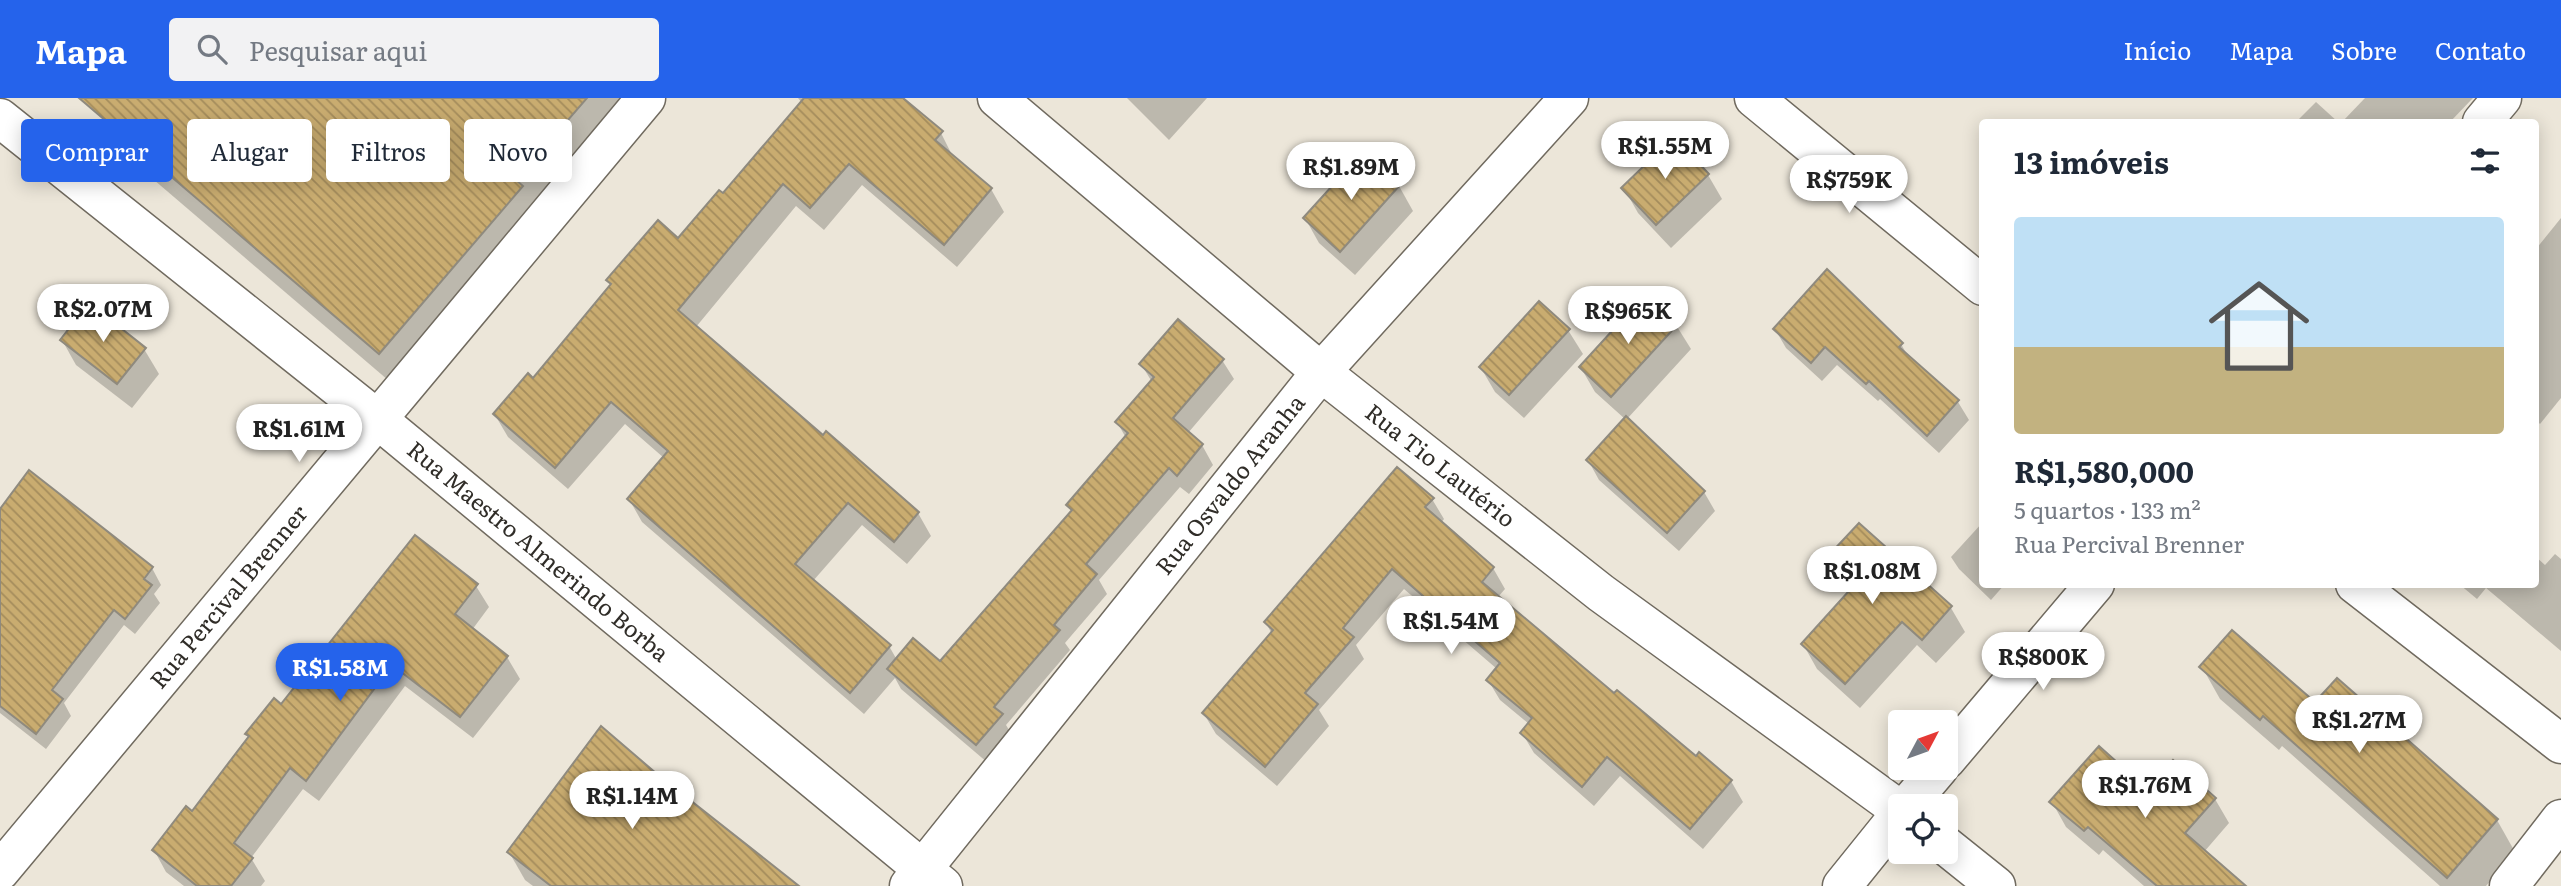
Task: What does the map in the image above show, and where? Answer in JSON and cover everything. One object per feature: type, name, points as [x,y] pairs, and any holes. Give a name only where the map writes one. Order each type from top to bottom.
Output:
[{"type":"street","name":"Rua Percival Brenner","points":[[0,871],[646,98]]},
{"type":"street","name":"Rua Tio Lautério","points":[[997,98],[1321,372],[1601,593],[1888,803]]},
{"type":"street","name":"Rua Osvaldo Aranha","points":[[925,881],[1321,372],[1569,98]]},
{"type":"street","points":[[1754,98],[1979,283]]},
{"type":"street","points":[[2484,119],[2502,98]]},
{"type":"street","name":"Rua Maestro Almerindo Borba","points":[[0,118],[376,418],[925,881]]},
{"type":"street","points":[[1958,746],[2092,588]]},
{"type":"street","points":[[2360,588],[2561,744]]},
{"type":"street","points":[[1917,794],[1929,780]]},
{"type":"street","points":[[2509,886],[2561,819]]},
{"type":"street","points":[[1842,886],[1888,827]]},
{"type":"street","points":[[1958,856],[1996,886]]},
{"type":"building","points":[[79,98],[587,98],[569,119],[464,119],[464,182],[518,182],[523,186],[379,354],[173,178],[173,119],[104,119]]},
{"type":"building","points":[[804,98],[903,98],[943,131],[935,140],[992,188],[944,245],[849,164],[810,208],[783,184],[678,310],[823,435],[826,431],[919,512],[894,542],[848,503],[795,564],[891,645],[850,693],[627,499],[668,451],[611,402],[555,468],[493,414],[528,373],[533,378],[611,284],[606,280],[658,220],[678,238],[719,190],[723,193]]},
{"type":"building","points":[[1674,137],[1709,174],[1656,225],[1621,188]]},
{"type":"building","points":[[1363,152],[1400,185],[1340,252],[1303,218]]},
{"type":"building","points":[[1827,269],[1903,343],[1899,347],[1959,400],[1927,436],[1869,381],[1866,384],[1825,347],[1811,363],[1773,329]]},
{"type":"building","points":[[1645,295],[1678,324],[1611,397],[1579,367]]},
{"type":"building","points":[[1539,301],[1570,329],[1509,395],[1479,367]]},
{"type":"building","points":[[89,303],[146,348],[117,384],[60,340]]},
{"type":"building","points":[[1178,319],[1224,359],[1173,418],[1203,444],[1177,476],[1169,468],[1086,564],[1097,574],[1054,625],[1060,630],[994,707],[1003,714],[976,745],[887,669],[913,638],[940,661],[1072,510],[1066,505],[1128,433],[1115,422],[1154,377],[1139,364]]},
{"type":"building","points":[[1626,416],[1705,491],[1667,533],[1586,460]]},
{"type":"building","points":[[1397,467],[1434,498],[1425,507],[1494,567],[1482,582],[1614,693],[1617,690],[1696,756],[1699,752],[1732,780],[1690,829],[1607,757],[1582,787],[1520,733],[1532,718],[1486,680],[1500,663],[1392,569],[1343,628],[1354,637],[1305,693],[1318,704],[1265,767],[1202,713],[1273,630],[1264,622]]},
{"type":"building","points":[[29,470],[153,567],[144,579],[152,585],[125,619],[114,610],[52,690],[63,699],[36,734],[0,706],[0,509]]},
{"type":"building","points":[[1859,523],[1952,606],[1922,640],[1902,622],[1845,684],[1801,644],[1858,581],[1829,555]]},
{"type":"building","points":[[415,535],[478,584],[455,614],[508,656],[460,717],[392,665],[306,781],[290,768],[234,843],[253,858],[231,886],[197,886],[152,850],[186,806],[192,811],[249,736],[245,734],[274,698],[281,704]]},
{"type":"building","points":[[2232,630],[2315,702],[2337,678],[2498,819],[2447,878],[2263,716],[2260,720],[2199,667]]},
{"type":"building","points":[[601,726],[657,774],[799,886],[551,886],[507,852]]},
{"type":"building","points":[[2099,746],[2147,789],[2173,760],[2216,798],[2185,833],[2246,886],[2157,886],[2088,827],[2084,831],[2049,802]]}]
